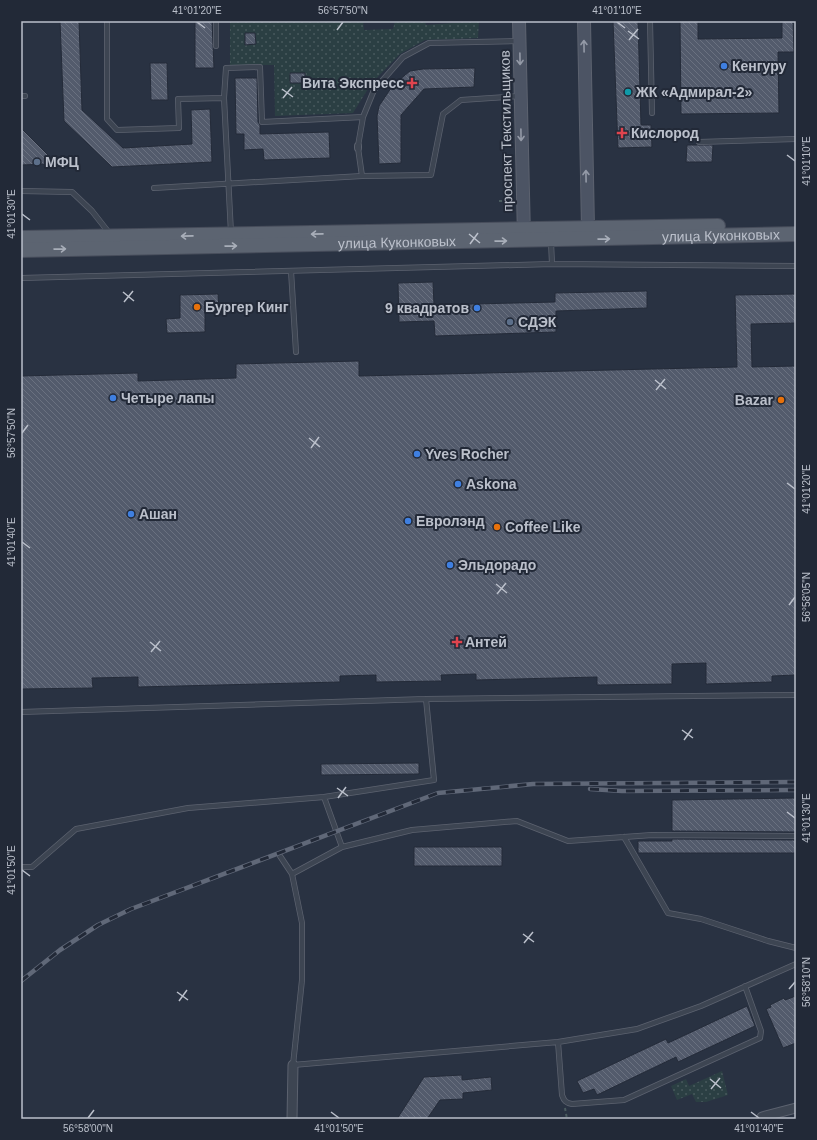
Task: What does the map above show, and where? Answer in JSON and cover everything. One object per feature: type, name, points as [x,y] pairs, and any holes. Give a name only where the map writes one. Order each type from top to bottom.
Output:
[{"type":"main road","name":"проспект Текстильщиков","points":[[519,21],[524,235]]},
{"type":"main road","points":[[551,235],[588,229],[584,21]]},
{"type":"main road","points":[[573,229],[579,224],[587,198]]},
{"type":"main road","name":"улица Куконковых","points":[[551,235],[573,229],[796,225]]},
{"type":"main road","name":"улица Куконковых","points":[[21,238],[231,235],[796,234]]},
{"type":"main road","name":"улица Куконковых","points":[[21,250],[524,235]]},
{"type":"street","points":[[292,1119],[293,1065]]},
{"type":"street","points":[[762,1117],[796,1108]]},
{"type":"lane","points":[[107,21],[107,120],[117,130],[179,128],[178,99],[224,98]]},
{"type":"lane","points":[[216,21],[216,46]]},
{"type":"lane","points":[[650,21],[652,113]]},
{"type":"lane","points":[[362,176],[358,147],[363,117],[374,90],[403,57],[429,43],[520,41]]},
{"type":"lane","points":[[231,235],[224,98],[226,68],[260,67],[262,122],[363,117]]},
{"type":"lane","points":[[154,188],[362,176],[431,175],[443,114],[461,100],[521,96]]},
{"type":"lane","points":[[699,142],[796,139]]},
{"type":"lane","points":[[21,191],[72,192],[92,211],[112,237]]},
{"type":"lane","points":[[551,235],[552,264]]},
{"type":"lane","points":[[21,278],[552,264],[796,266]]},
{"type":"lane","points":[[291,271],[296,352]]},
{"type":"lane","points":[[21,712],[426,699],[796,695]]},
{"type":"lane","points":[[21,867],[32,867],[76,829],[188,808],[324,797],[434,780],[426,699]]},
{"type":"lane","points":[[324,797],[342,847]]},
{"type":"lane","points":[[292,874],[342,847],[412,830],[517,821],[568,841],[652,835],[796,836]]},
{"type":"lane","points":[[624,837],[668,913],[701,919],[768,941],[796,948]]},
{"type":"lane","points":[[280,856],[292,874],[302,923],[302,980],[293,1065],[558,1042],[637,1029],[701,1006],[796,964]]},
{"type":"lane","points":[[558,1042],[562,1095],[567,1103],[572,1104],[624,1100],[760,1038],[761,1031],[745,986]]},
{"type":"path","points":[[499,201],[515,200]]},
{"type":"path","points":[[566,1115],[567,1119]]},
{"type":"green space","points":[[230,21],[363,21],[364,30],[393,29],[395,21],[425,21],[426,25],[479,21],[478,38],[425,40],[400,54],[371,84],[353,113],[275,116],[274,65],[230,65]]},
{"type":"green space","points":[[722,1071],[728,1095],[706,1102],[696,1102],[692,1094],[677,1100],[671,1086],[686,1079],[689,1086]]},
{"type":"building","points":[[60,21],[79,21],[82,110],[123,148],[192,144],[191,110],[210,109],[212,162],[112,167],[64,121]]},
{"type":"building","points":[[195,21],[212,21],[214,68],[195,68]]},
{"type":"building","name":"ЖК «Адмирал-2»","points":[[613,21],[638,21],[641,125],[651,125],[652,147],[618,148]]},
{"type":"building","points":[[680,21],[698,21],[698,39],[782,38],[782,21],[793,21],[794,52],[778,52],[779,113],[681,114]]},
{"type":"building","points":[[245,33],[255,33],[256,44],[245,45]]},
{"type":"building","points":[[150,63],[167,63],[168,100],[151,100]]},
{"type":"building","points":[[475,68],[474,87],[424,89],[401,115],[401,163],[379,164],[377,116],[379,106],[393,85],[410,71],[423,69]]},
{"type":"building","points":[[290,73],[305,73],[305,83],[290,83]]},
{"type":"building","points":[[235,78],[257,78],[258,122],[260,125],[260,134],[329,132],[330,158],[264,160],[263,149],[244,150],[244,134],[236,134]]},
{"type":"building","points":[[21,128],[50,157],[49,164],[21,165]]},
{"type":"building","points":[[687,145],[713,145],[712,162],[686,162]]},
{"type":"building","name":"9 квадратов","points":[[433,282],[434,305],[555,302],[555,293],[647,291],[647,308],[556,311],[556,332],[435,336],[434,321],[399,322],[398,283]]},
{"type":"building","points":[[218,294],[219,310],[205,311],[205,332],[167,333],[166,319],[180,318],[180,295]]},
{"type":"building","name":"Евролэнд","points":[[796,294],[796,323],[751,324],[752,367],[796,366],[796,675],[772,676],[772,682],[706,684],[706,663],[672,664],[672,684],[597,685],[597,677],[476,680],[476,674],[441,675],[442,681],[376,682],[376,675],[340,676],[340,682],[138,687],[138,677],[92,678],[93,688],[21,689],[21,376],[138,373],[138,381],[236,378],[236,364],[359,361],[359,376],[737,367],[735,295]]},
{"type":"building","points":[[419,763],[419,774],[321,775],[321,764]]},
{"type":"building","points":[[796,798],[796,832],[672,831],[672,800]]},
{"type":"building","points":[[672,839],[796,840],[796,853],[638,853],[638,841],[672,841]]},
{"type":"building","points":[[414,847],[502,847],[502,866],[414,866]]},
{"type":"building","points":[[796,996],[796,1043],[783,1048],[766,1009],[771,1007],[770,1005],[784,998],[785,1000]]},
{"type":"building","points":[[747,1006],[755,1026],[678,1062],[676,1057],[597,1095],[594,1089],[583,1093],[577,1081],[666,1039],[668,1043]]},
{"type":"building","points":[[462,1075],[462,1080],[491,1077],[492,1090],[463,1093],[463,1099],[440,1100],[427,1119],[397,1119],[424,1077]]},
{"type":"railway","points":[[21,981],[60,950],[98,925],[131,909],[438,793],[533,784],[796,782]]},
{"type":"railway","points":[[590,789],[622,791],[796,790]]},
{"type":"place","name":"Кенгуру","points":[[724,66]]},
{"type":"place","name":"Вита Экспресс","points":[[412,83]]},
{"type":"place","name":"ЖК «Адмирал-2»","points":[[628,92]]},
{"type":"place","name":"Кислород","points":[[622,133]]},
{"type":"place","name":"МФЦ","points":[[37,162]]},
{"type":"place","name":"Бургер Кинг","points":[[197,307]]},
{"type":"place","name":"9 квадратов","points":[[477,308]]},
{"type":"place","name":"СДЭК","points":[[510,322]]},
{"type":"place","name":"Четыре лапы","points":[[113,398]]},
{"type":"place","name":"Bazar","points":[[781,400]]},
{"type":"place","name":"Yves Rocher","points":[[417,454]]},
{"type":"place","name":"Askona","points":[[458,484]]},
{"type":"place","name":"Ашан","points":[[131,514]]},
{"type":"place","name":"Евролэнд","points":[[408,521]]},
{"type":"place","name":"Coffee Like","points":[[497,527]]},
{"type":"place","name":"Эльдорадо","points":[[450,565]]},
{"type":"place","name":"Антей","points":[[457,642]]}]
